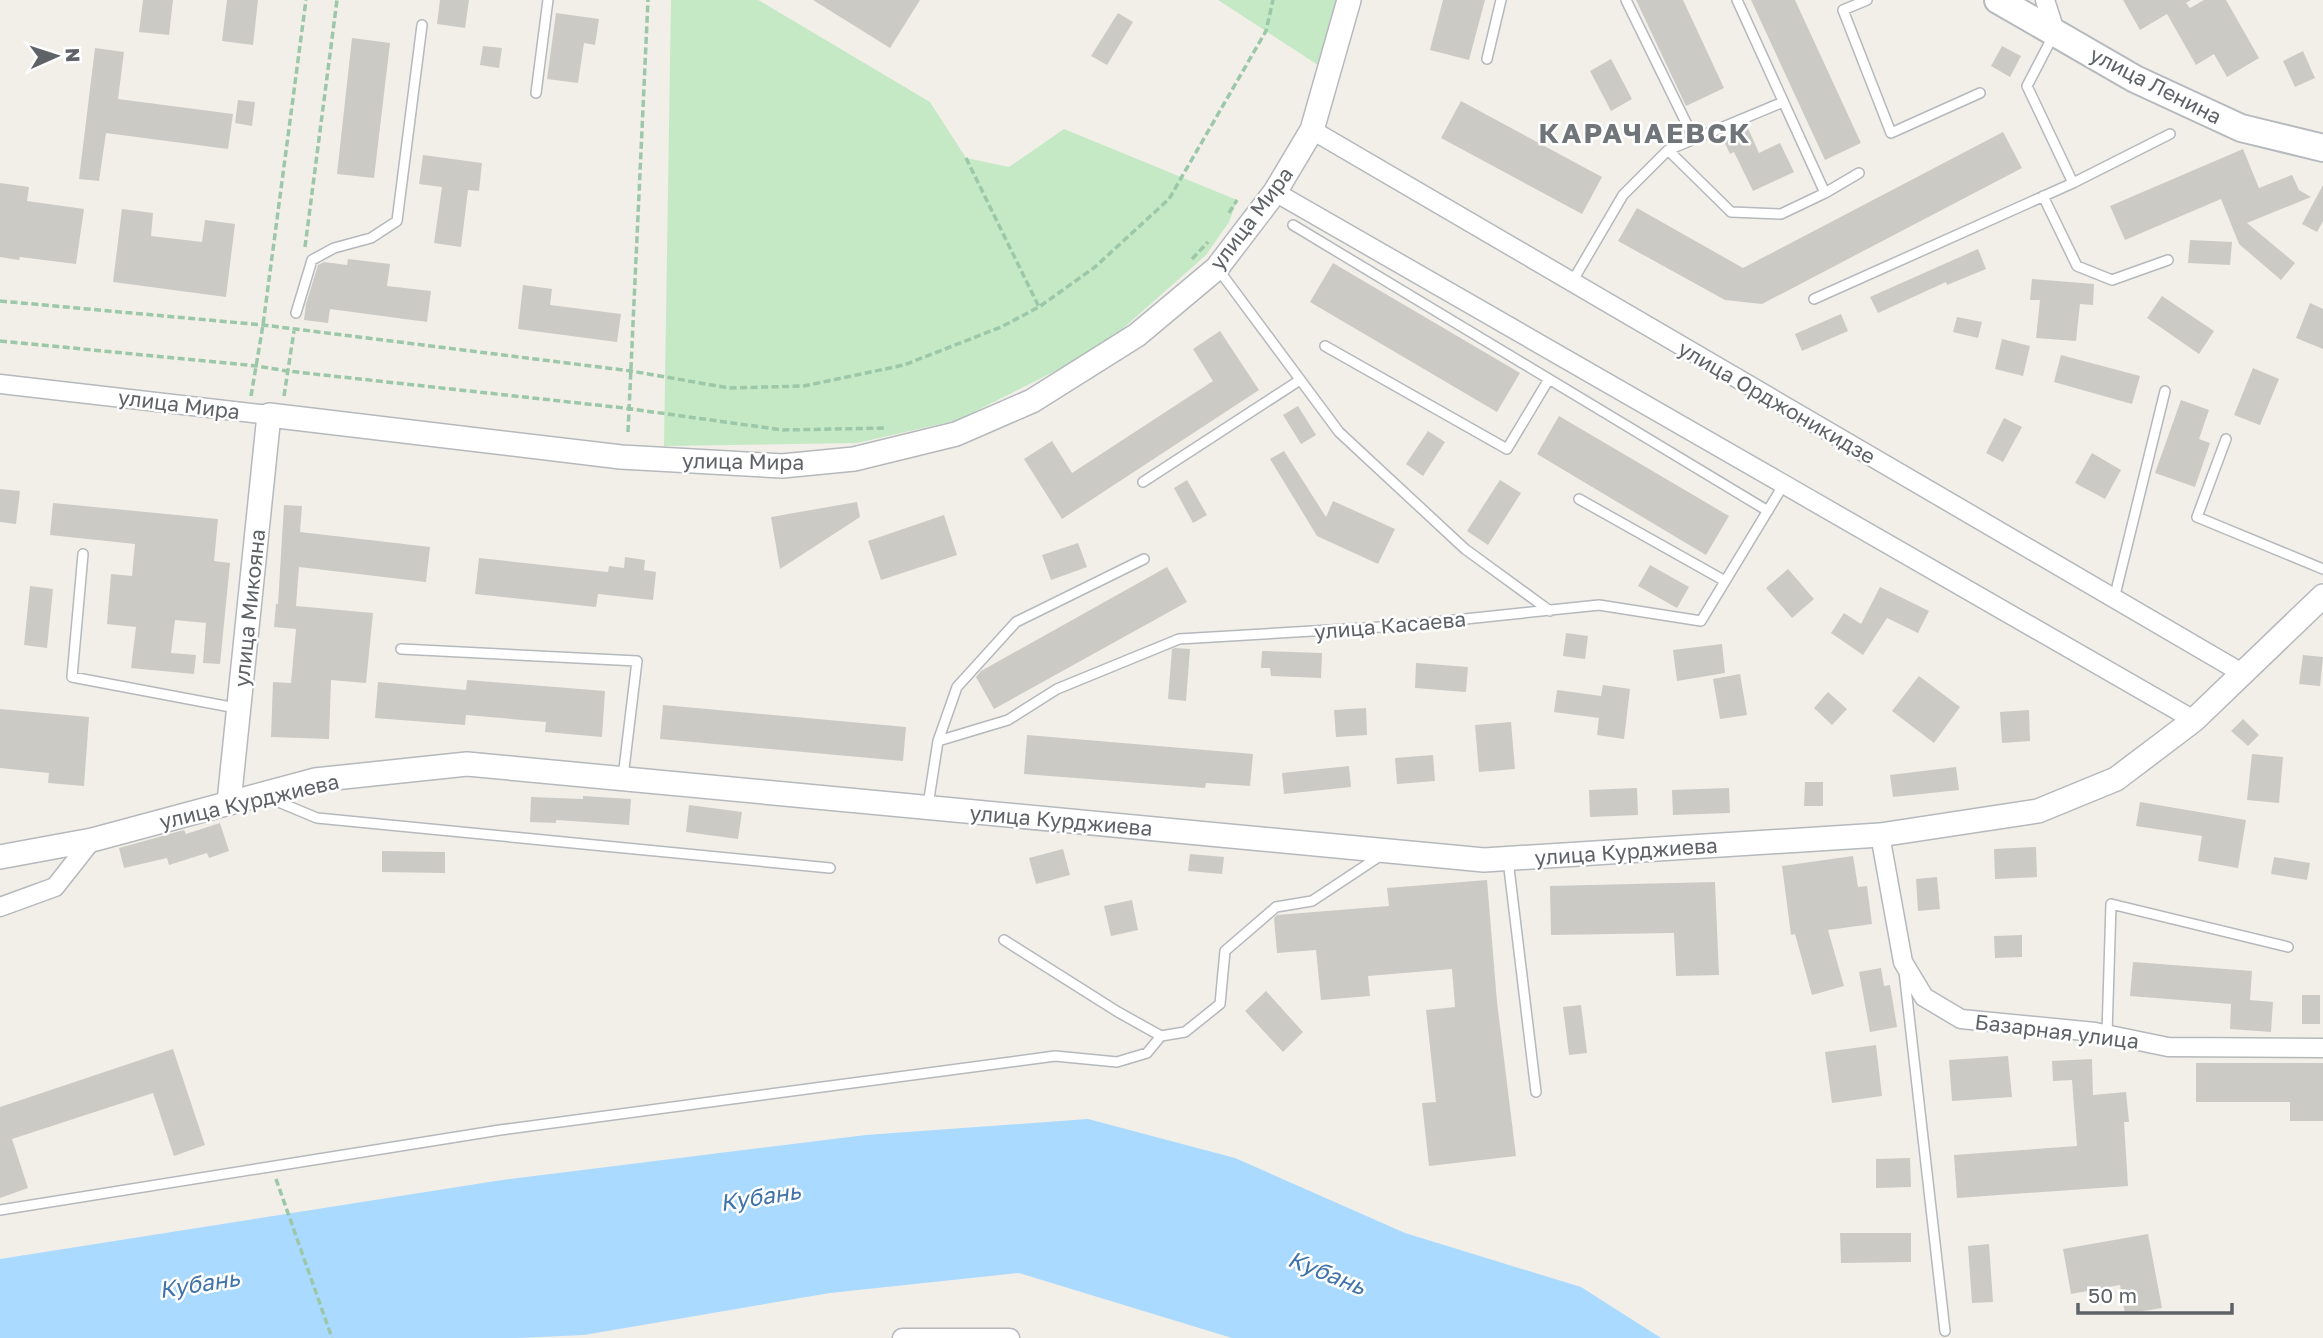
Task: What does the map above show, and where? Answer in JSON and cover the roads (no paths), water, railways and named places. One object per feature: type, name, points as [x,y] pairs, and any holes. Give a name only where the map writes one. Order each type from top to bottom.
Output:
[{"type":"main road","name":"улица Ленина","points":[[1998,0],[2135,79],[2241,128],[2323,148]]},
{"type":"street","name":"улица Мира","points":[[0,384],[621,457],[782,467],[855,459],[956,434],[1032,401],[1137,335],[1217,268],[1275,192],[1312,130],[1349,0]]},
{"type":"street","points":[[2045,0],[2055,31]]},
{"type":"street","name":"улица Орджоникидзе","points":[[1312,130],[2242,673]]},
{"type":"street","points":[[1275,192],[2194,720],[2323,596]]},
{"type":"street","name":"улица Микояна","points":[[229,802],[267,414]]},
{"type":"street","name":"улица Курджиева","points":[[0,857],[92,840],[315,780],[467,764],[1484,860],[1880,835],[2038,811],[2116,779],[2194,720]]},
{"type":"street","name":"Базарная улица","points":[[1880,835],[1903,962],[1924,997],[1961,1019],[2107,1034],[2168,1046],[2323,1048]]},
{"type":"street","points":[[0,907],[55,887],[92,840]]},
{"type":"street","points":[[902,1338],[1010,1338]]},
{"type":"lane","points":[[536,93],[548,0]]},
{"type":"lane","points":[[1487,59],[1501,0]]},
{"type":"lane","points":[[1626,0],[1694,139]]},
{"type":"lane","points":[[1737,0],[1825,193]]},
{"type":"lane","points":[[1867,0],[1843,10],[1891,134],[1980,93]]},
{"type":"lane","points":[[296,313],[312,260],[334,248],[371,238],[397,221],[422,25]]},
{"type":"lane","points":[[2055,31],[2027,86],[2073,183]]},
{"type":"lane","points":[[1572,282],[1623,195],[1668,150],[1783,102]]},
{"type":"lane","points":[[1814,299],[2073,183],[2170,134]]},
{"type":"lane","points":[[1668,150],[1731,212],[1781,214],[1859,173]]},
{"type":"lane","points":[[2043,196],[2077,267],[2112,280],[2168,260]]},
{"type":"lane","points":[[1293,225],[1768,510]]},
{"type":"lane","points":[[1217,268],[1339,432],[1465,549],[1550,611]]},
{"type":"lane","points":[[1325,346],[1507,449],[1549,379]]},
{"type":"lane","points":[[1143,482],[1300,380]]},
{"type":"lane","points":[[2114,598],[2165,391]]},
{"type":"lane","points":[[2226,439],[2197,517],[2323,569]]},
{"type":"lane","name":"улица Касаева","points":[[938,741],[1008,720],[1057,689],[1179,639],[1398,626],[1599,605],[1701,621],[1784,484]]},
{"type":"lane","points":[[1579,499],[1725,581]]},
{"type":"lane","points":[[83,554],[72,677],[238,708]]},
{"type":"lane","points":[[927,807],[938,741],[957,687],[1016,622],[1144,559]]},
{"type":"lane","points":[[401,649],[637,661],[623,779]]},
{"type":"lane","points":[[261,794],[317,818],[830,869]]},
{"type":"lane","points":[[0,1210],[500,1130],[1055,1056],[1117,1062],[1147,1052],[1161,1036],[1185,1032],[1220,1004],[1225,951],[1276,907],[1312,901],[1388,851]]},
{"type":"lane","points":[[1508,858],[1536,1092]]},
{"type":"lane","points":[[2107,1034],[2111,904],[2288,947]]},
{"type":"lane","points":[[1004,940],[1161,1036]]},
{"type":"lane","points":[[1903,962],[1945,1331]]},
{"type":"water","name":"Кубань","points":[[1088,1119],[1235,1158],[1405,1233],[1581,1287],[1661,1338],[1232,1338],[1019,1273],[830,1293],[584,1335],[518,1338],[0,1338],[0,1259],[502,1180],[866,1135]]},
{"type":"district","name":"КАРАЧАЕВСК","points":[[1645,132]]}]
